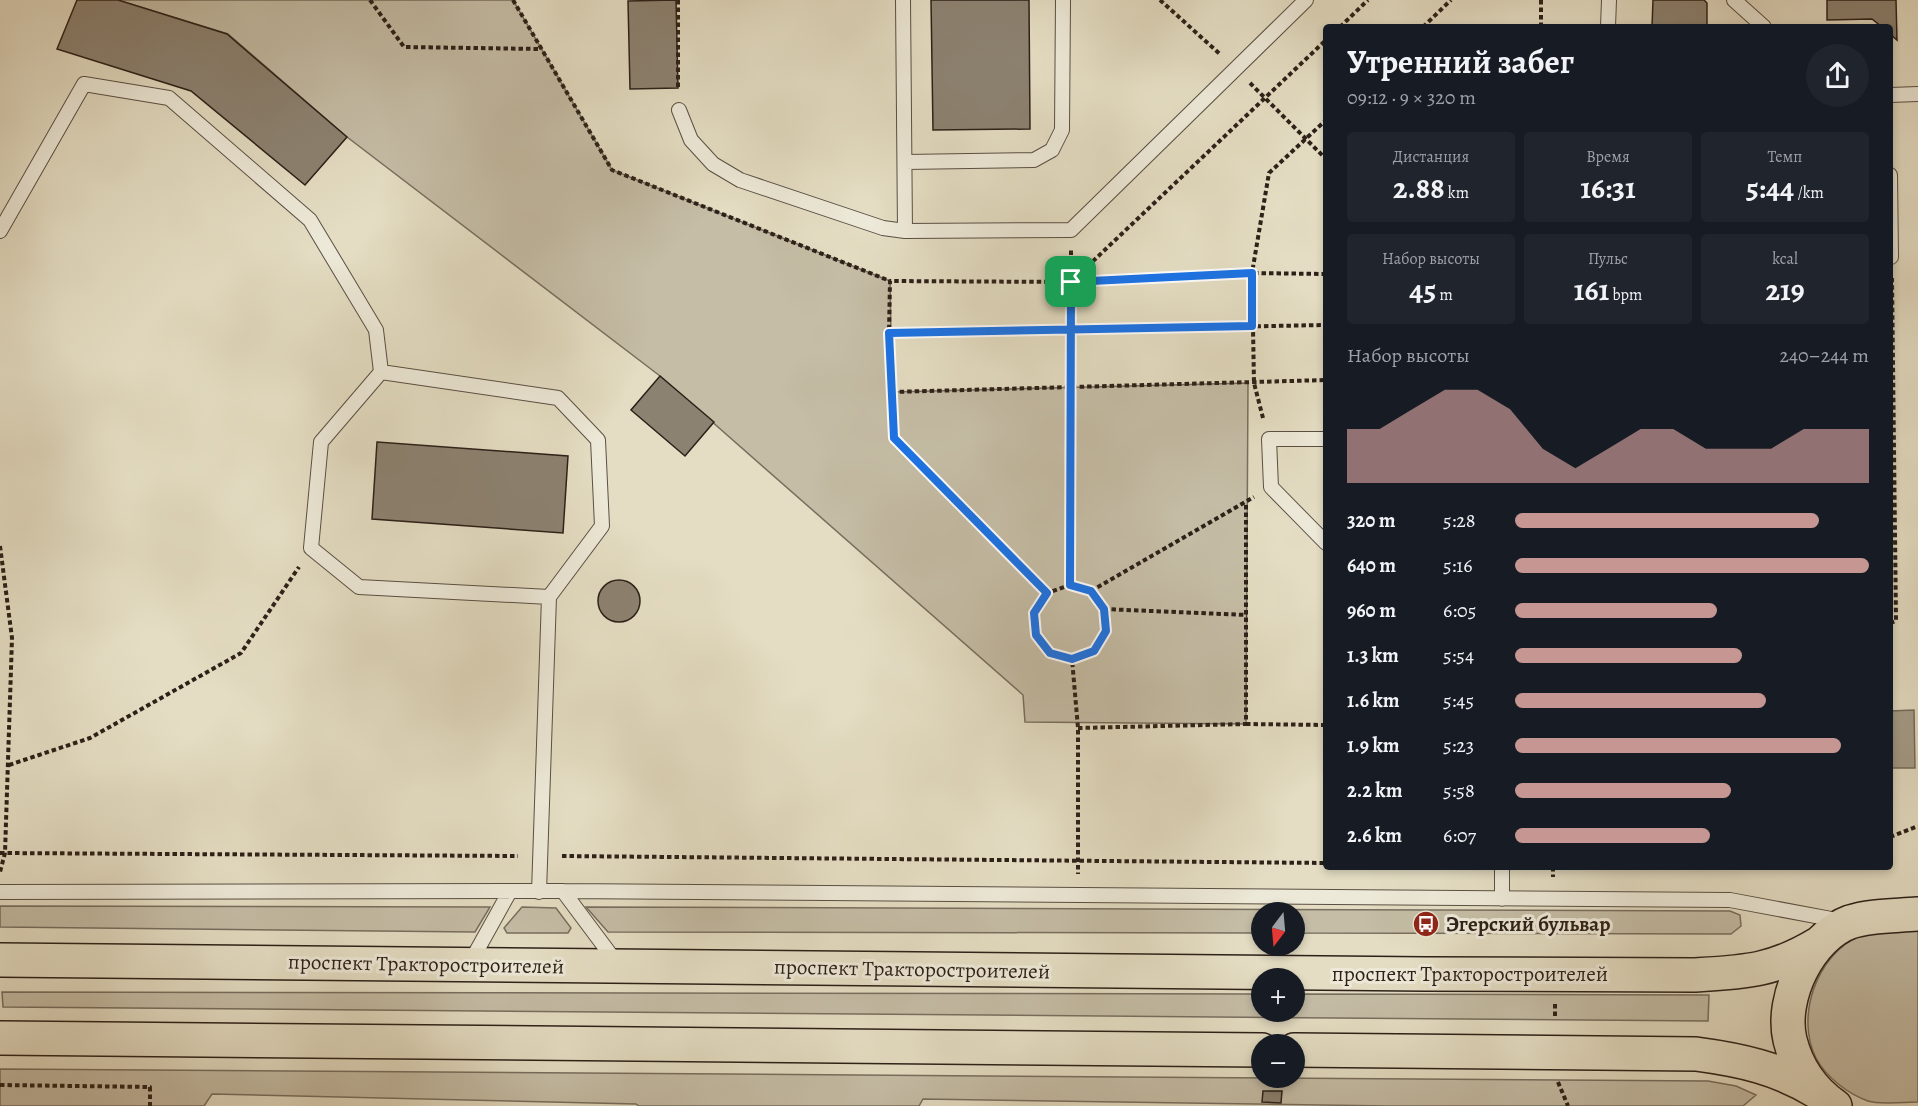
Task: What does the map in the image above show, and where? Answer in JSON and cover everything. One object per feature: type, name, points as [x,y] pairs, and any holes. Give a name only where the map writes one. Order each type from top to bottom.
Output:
[{"type":"main road","points":[[1826,1099],[1805,1075],[1795,1056],[1789,1037],[1794,988],[1801,968],[1818,944],[1832,932],[1850,922],[1878,916],[1918,914]]},
{"type":"main road","name":"проспект Тракторостроителей","points":[[0,960],[1695,975],[1769,967],[1795,958],[1818,944]]},
{"type":"main road","points":[[0,1038],[1251,1050]]},
{"type":"main road","points":[[1305,1050],[1696,1054],[1734,1059],[1766,1067],[1794,1077],[1826,1099]]},
{"type":"lane","points":[[903,0],[905,231]]},
{"type":"lane","points":[[904,162],[1034,160],[1052,150],[1062,130],[1063,0]]},
{"type":"lane","points":[[679,110],[691,140],[713,164],[740,180],[883,228],[905,231],[1071,230],[1306,0]]},
{"type":"lane","points":[[1608,24],[1609,0]]},
{"type":"lane","points":[[1734,0],[1761,24]]},
{"type":"lane","points":[[0,231],[84,84],[169,98],[310,220],[376,330],[381,372],[321,442],[311,548],[359,587],[549,597]]},
{"type":"lane","points":[[1893,95],[1918,94]]},
{"type":"lane","points":[[381,372],[558,398],[598,440],[602,526],[549,597],[539,892]]},
{"type":"lane","points":[[1323,439],[1269,439],[1270,487],[1323,540]]},
{"type":"lane","points":[[1502,870],[1502,899]]},
{"type":"lane","points":[[468,965],[510,891]]},
{"type":"lane","points":[[562,891],[619,966]]},
{"type":"lane","points":[[0,892],[562,891],[1730,900],[1850,922]]},
{"type":"path","points":[[370,0],[404,47],[541,49]]},
{"type":"path","points":[[513,0],[612,170],[890,281],[1071,282],[1252,273],[1323,274]]},
{"type":"path","points":[[678,0],[679,110]]},
{"type":"path","points":[[1343,24],[1368,0]]},
{"type":"path","points":[[1426,24],[1451,0]]},
{"type":"path","points":[[1541,0],[1541,24]]},
{"type":"path","points":[[1071,282],[1323,43]]},
{"type":"path","points":[[1269,439],[1254,383],[1252,273],[1269,173],[1323,123]]},
{"type":"path","points":[[1070,585],[1071,230]]},
{"type":"path","points":[[890,281],[889,333],[894,438],[1047,593]]},
{"type":"path","points":[[889,333],[1323,325]]},
{"type":"path","points":[[892,392],[1323,380]]},
{"type":"path","points":[[1893,403],[1896,621],[1893,622]]},
{"type":"path","points":[[1091,591],[1270,487]]},
{"type":"path","points":[[1246,502],[1246,724]]},
{"type":"path","points":[[0,546],[12,638],[9,765],[0,873]]},
{"type":"path","points":[[9,765],[90,738],[241,653],[311,548]]},
{"type":"path","points":[[1070,585],[1091,591],[1104,609],[1106,631],[1094,651],[1072,659],[1050,653],[1036,635],[1034,613],[1047,593],[1070,585]]},
{"type":"path","points":[[1104,609],[1247,615]]},
{"type":"path","points":[[1072,659],[1078,728],[1077,896]]},
{"type":"path","points":[[1078,728],[1246,724],[1323,725]]},
{"type":"path","points":[[1893,836],[1918,826]]},
{"type":"path","points":[[3,853],[1323,863]]},
{"type":"path","points":[[1556,1079],[1568,1106]]},
{"type":"path","points":[[0,1085],[150,1087],[150,1106]]},
{"type":"shaded area","points":[[118,0],[513,0],[612,170],[890,281],[892,392],[1248,383],[1246,724],[1025,722],[1023,695],[660,376],[347,137],[228,34]]},
{"type":"shaded area","points":[[1914,710],[1915,768],[1893,768],[1893,711]]},
{"type":"shaded area","points":[[0,906],[490,907],[475,932],[0,927]]},
{"type":"shaded area","points":[[522,907],[556,908],[571,928],[568,933],[507,933],[504,928]]},
{"type":"shaded area","points":[[586,907],[1251,909],[1251,933],[608,932]]},
{"type":"shaded area","points":[[1305,910],[1730,911],[1740,915],[1741,926],[1731,934],[1305,933]]},
{"type":"shaded area","points":[[1918,930],[1918,1102],[1868,1101],[1838,1084],[1816,1058],[1810,1041],[1808,1024],[1809,1006],[1814,988],[1821,972],[1832,957],[1844,945],[1859,936],[1880,931]]},
{"type":"shaded area","points":[[2,992],[1251,994],[1251,1017],[3,1007]]},
{"type":"shaded area","points":[[1305,994],[1709,995],[1708,1021],[1305,1018]]},
{"type":"shaded area","points":[[0,1069],[1251,1078],[1251,1088],[1305,1088],[1305,1078],[1708,1081],[1736,1086],[1756,1095],[1743,1106],[1390,1106],[923,1099],[919,1106],[639,1106],[636,1104],[212,1094],[204,1106],[0,1106]]},
{"type":"building","points":[[77,0],[118,0],[227,34],[347,137],[305,185],[191,91],[57,49]]},
{"type":"building","points":[[676,0],[678,88],[630,89],[628,1]]},
{"type":"building","points":[[931,0],[1029,0],[1030,129],[933,130]]},
{"type":"building","points":[[1653,0],[1704,0],[1707,3],[1707,24],[1652,24]]},
{"type":"building","points":[[1827,0],[1896,0],[1897,40],[1893,37],[1893,24],[1878,24],[1872,19],[1827,20]]},
{"type":"building","points":[[660,376],[714,422],[685,456],[631,410]]},
{"type":"building","points":[[377,442],[568,456],[563,533],[372,519]]},
{"type":"building","points":[[619,580],[634,586],[640,601],[634,616],[619,622],[604,616],[598,601],[604,586]]},
{"type":"building","points":[[1263,1091],[1282,1091],[1281,1103],[1262,1102]]},
{"type":"place","name":"Эгерский бульвар","points":[[1426,924]]},
{"type":"route","points":[[1071,282],[1071,330],[1071,388],[1070,585],[1091,591],[1104,609],[1106,631],[1094,651],[1072,659],[1050,653],[1036,635],[1034,613],[1047,593],[894,438],[889,333],[1071,330],[1252,326],[1252,273],[1071,282]]}]
